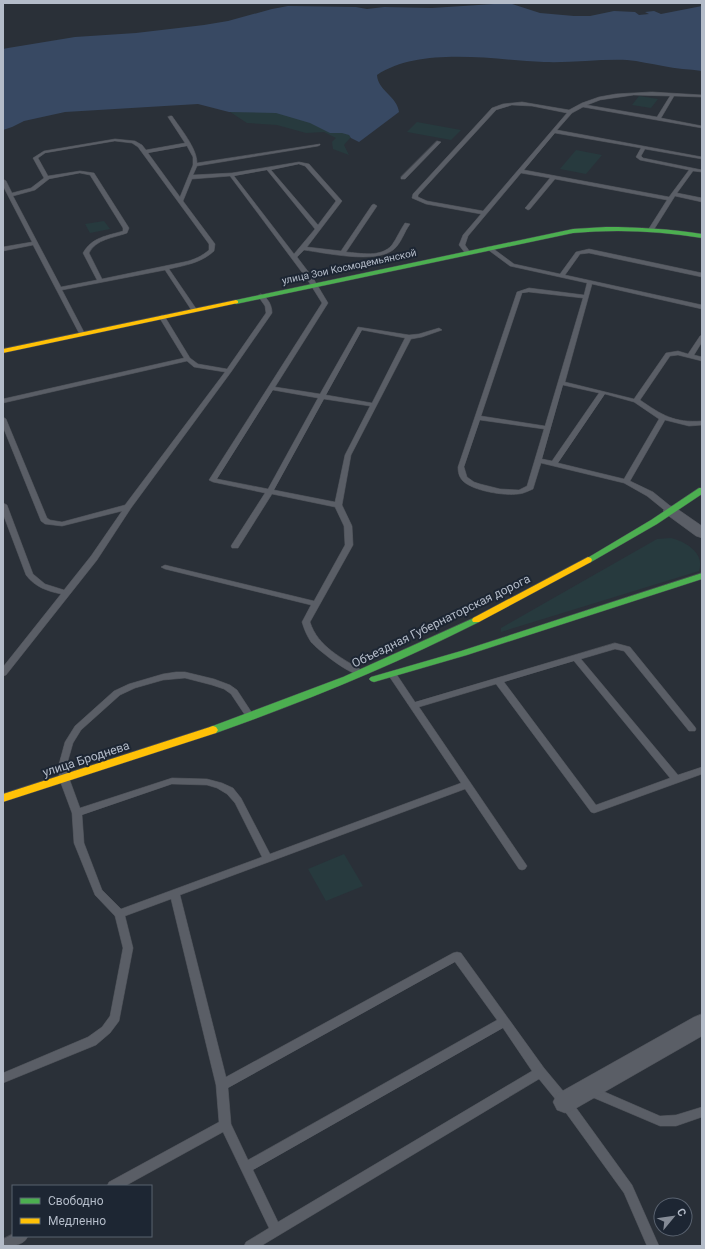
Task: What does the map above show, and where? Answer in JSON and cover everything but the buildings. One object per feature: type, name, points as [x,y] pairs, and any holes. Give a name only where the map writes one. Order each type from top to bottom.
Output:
[{"type":"street","name":"улица Зои Космодемьянской","points":[[3,351],[467,252],[588,229],[618,228],[651,230],[702,236]]},
{"type":"street","name":"Объездная Губернаторская дорога","points":[[177,743],[361,674],[508,603],[604,551],[671,512],[702,490]]},
{"type":"street","points":[[671,512],[702,533]]},
{"type":"street","points":[[280,705],[479,649],[702,576]]},
{"type":"street","name":"улица Броднева","points":[[3,798],[177,743]]},
{"type":"street","points":[[565,1102],[702,1024]]},
{"type":"lane","points":[[467,252],[462,245],[465,236],[570,112],[581,105],[629,94],[673,94],[702,96]]},
{"type":"lane","points":[[658,119],[673,94]]},
{"type":"lane","points":[[484,213],[426,202],[415,198],[415,195],[494,109],[502,105],[517,104],[570,112]]},
{"type":"lane","points":[[581,105],[702,127]]},
{"type":"lane","points":[[170,118],[195,157],[192,177],[181,200]]},
{"type":"lane","points":[[553,131],[702,158]]},
{"type":"lane","points":[[47,178],[35,158],[44,152],[115,140],[133,142],[140,146],[145,152],[212,244],[212,250],[206,257],[198,260],[166,268],[59,289]]},
{"type":"lane","points":[[403,178],[439,142]]},
{"type":"lane","points":[[145,152],[188,144]]},
{"type":"lane","points":[[195,165],[318,145]]},
{"type":"lane","points":[[644,148],[638,157],[642,159],[702,170]]},
{"type":"lane","points":[[192,177],[231,175],[268,168],[303,164],[307,165],[339,201],[303,248],[294,257]]},
{"type":"lane","points":[[268,168],[317,228]]},
{"type":"lane","points":[[651,230],[692,169]]},
{"type":"lane","points":[[521,171],[672,197],[702,200]]},
{"type":"lane","points":[[10,195],[33,189],[47,178],[80,172],[92,174],[126,228],[125,232],[100,239],[88,248],[86,253],[100,281]]},
{"type":"lane","points":[[231,175],[314,284],[324,303],[213,480],[338,505]]},
{"type":"lane","points":[[528,208],[554,177]]},
{"type":"lane","points":[[3,181],[82,334]]},
{"type":"lane","points":[[342,253],[374,206]]},
{"type":"lane","points":[[303,248],[342,253],[374,254],[387,251],[392,248],[407,224]]},
{"type":"lane","points":[[3,248],[35,243]]},
{"type":"lane","points":[[490,248],[512,265],[702,307]]},
{"type":"lane","points":[[561,276],[578,253],[589,251],[702,274]]},
{"type":"lane","points":[[166,268],[194,310]]},
{"type":"lane","points":[[585,297],[529,290],[520,292],[461,467],[462,473],[467,481],[482,487],[521,492],[530,487],[590,283]]},
{"type":"lane","points":[[3,673],[94,558],[128,507],[229,371],[269,313],[270,308],[261,296]]},
{"type":"lane","points":[[162,317],[192,363],[203,368],[229,371]]},
{"type":"lane","points":[[235,546],[270,491],[360,328],[409,337],[420,336],[439,330]]},
{"type":"lane","points":[[361,674],[327,653],[318,645],[307,630],[306,622],[349,545],[348,526],[338,505],[348,455],[409,337]]},
{"type":"lane","points":[[690,356],[702,337]]},
{"type":"lane","points":[[636,401],[668,354],[678,353],[702,359]]},
{"type":"lane","points":[[3,401],[188,359]]},
{"type":"lane","points":[[561,383],[636,401],[663,418],[689,424],[702,423]]},
{"type":"lane","points":[[271,388],[373,405]]},
{"type":"lane","points":[[554,464],[603,392]]},
{"type":"lane","points":[[478,418],[548,428]]},
{"type":"lane","points":[[626,482],[663,418]]},
{"type":"lane","points":[[3,419],[44,519],[48,522],[62,524],[128,507]]},
{"type":"lane","points":[[538,460],[626,482],[650,494],[671,512]]},
{"type":"lane","points":[[3,505],[30,576],[42,587],[66,593]]},
{"type":"lane","points":[[166,567],[316,604]]},
{"type":"lane","points":[[414,705],[615,646],[627,649],[692,729]]},
{"type":"lane","points":[[575,657],[676,779]]},
{"type":"lane","points":[[392,674],[522,866]]},
{"type":"lane","points":[[3,1078],[92,1041],[106,1030],[115,1018],[128,948],[119,914],[98,892],[79,843],[77,813],[64,778],[63,764],[69,742],[75,733],[106,702],[132,686],[163,677],[176,675],[185,675],[214,682],[234,692],[250,716]]},
{"type":"lane","points":[[498,680],[594,808],[702,770]]},
{"type":"lane","points":[[77,813],[172,781],[207,782],[220,785],[230,791],[238,801],[268,859]]},
{"type":"lane","points":[[119,914],[467,785]]},
{"type":"lane","points":[[175,894],[222,1085],[225,1124],[276,1230]]},
{"type":"lane","points":[[222,1085],[457,956],[540,1072],[565,1102],[628,1189],[653,1246]]},
{"type":"lane","points":[[246,1167],[504,1022]]},
{"type":"lane","points":[[250,1246],[540,1072]]},
{"type":"lane","points":[[588,1089],[660,1121],[672,1122],[702,1112]]},
{"type":"lane","points":[[115,1185],[225,1124]]},
{"type":"lane","points":[[3,1246],[20,1237]]},
{"type":"green space","points":[[639,96],[658,99],[651,108],[632,105]]},
{"type":"green space","points":[[278,107],[341,127],[351,137],[344,145],[349,155],[333,149],[332,142],[336,138],[324,132],[306,133],[277,125],[247,123],[227,110]]},
{"type":"green space","points":[[417,122],[461,130],[451,140],[407,132]]},
{"type":"green space","points":[[576,150],[602,155],[586,174],[560,169]]},
{"type":"green space","points":[[104,221],[110,229],[90,233],[85,224]]},
{"type":"green space","points":[[671,538],[683,542],[693,549],[699,559],[699,571],[501,632],[501,628],[657,539]]},
{"type":"green space","points":[[344,854],[363,886],[326,901],[308,869]]},
{"type":"water","points":[[509,3],[540,13],[574,16],[590,16],[614,11],[635,12],[639,15],[649,14],[645,12],[654,11],[661,14],[702,6],[702,71],[673,68],[627,60],[544,62],[459,57],[415,60],[395,66],[377,75],[378,81],[398,106],[399,112],[359,142],[351,138],[349,135],[342,133],[330,133],[310,123],[276,113],[229,112],[198,104],[65,112],[24,121],[3,130],[3,49],[75,37],[136,33],[204,25],[228,21],[288,6],[356,7],[367,9],[384,7],[432,8]]},
{"type":"traffic: fast","points":[[236,302],[573,231],[589,229],[638,229],[702,236]]},
{"type":"traffic: fast","points":[[588,560],[654,522],[702,490]]},
{"type":"traffic: fast","points":[[374,679],[464,653],[702,576]]},
{"type":"traffic: fast","points":[[213,730],[346,680],[412,651],[476,620]]},
{"type":"traffic: slow","points":[[3,351],[236,302]]},
{"type":"traffic: slow","points":[[476,620],[588,560]]},
{"type":"traffic: slow","points":[[3,798],[213,730]]}]
